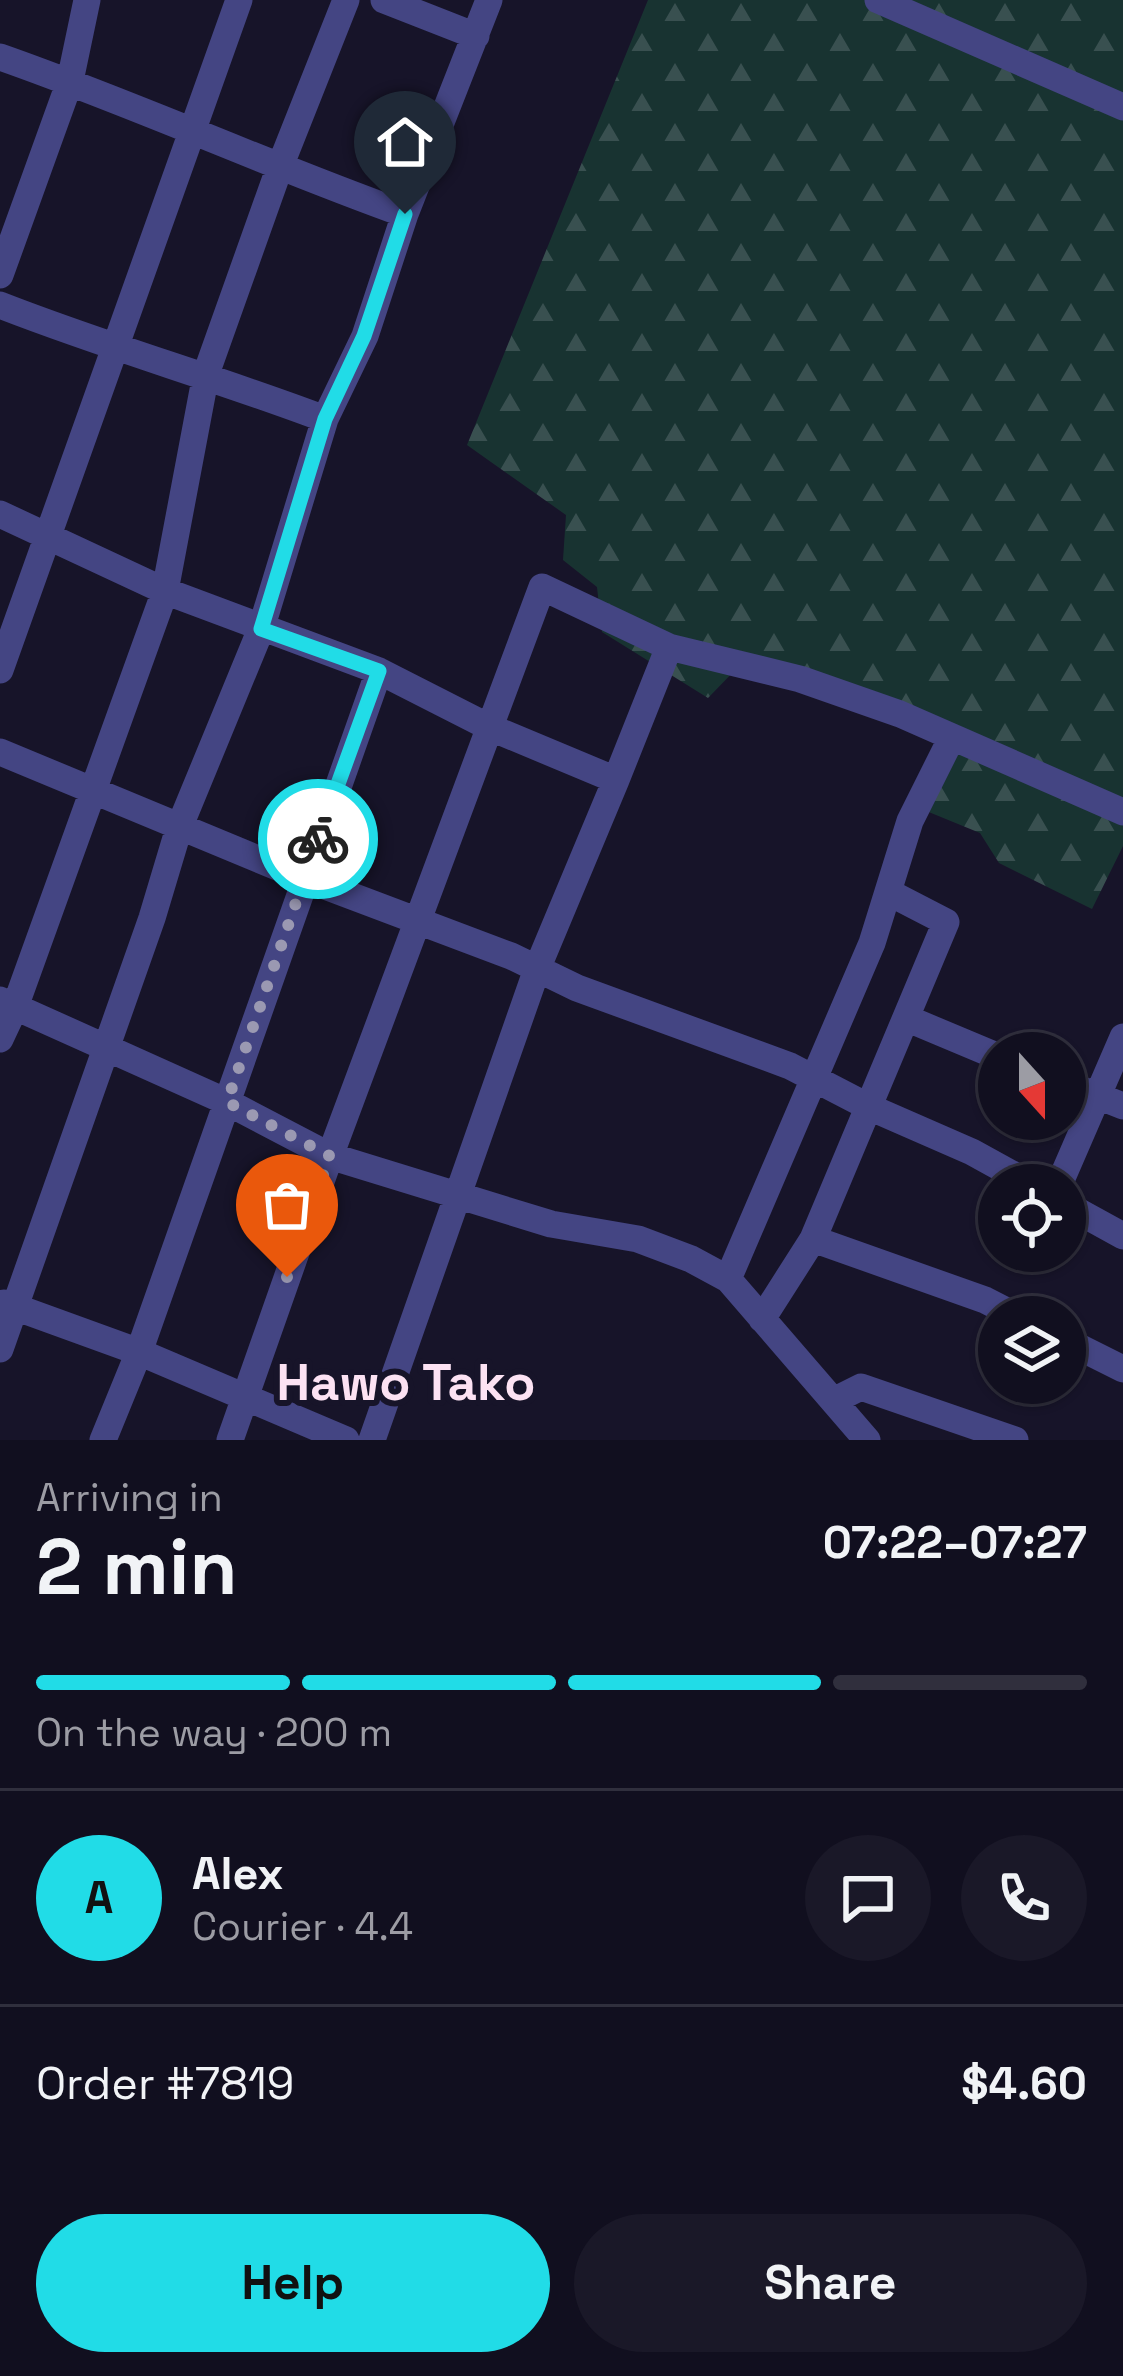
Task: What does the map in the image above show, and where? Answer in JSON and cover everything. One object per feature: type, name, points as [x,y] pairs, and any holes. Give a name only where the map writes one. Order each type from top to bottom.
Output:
[{"type":"street","points":[[0,275],[70,81],[87,0]]},
{"type":"street","points":[[0,670],[239,0]]},
{"type":"street","points":[[0,1039],[8,1004],[165,591],[206,374],[346,0]]},
{"type":"street","points":[[384,0],[476,36]]},
{"type":"street","points":[[0,1349],[8,1304],[152,918],[179,828],[261,629],[325,419],[364,336],[405,214],[489,0]]},
{"type":"street","points":[[878,0],[1123,107]]},
{"type":"street","points":[[0,57],[195,129],[279,170],[405,214]]},
{"type":"street","points":[[0,305],[113,349],[206,374],[325,419]]},
{"type":"street","points":[[0,514],[165,591],[379,671],[490,728],[616,780]]},
{"type":"street","points":[[230,1440],[330,1156],[542,587],[669,646],[800,680],[952,736],[1123,812]]},
{"type":"street","points":[[372,1440],[537,969],[669,646]]},
{"type":"street","points":[[103,1440],[140,1352],[379,671]]},
{"type":"street","points":[[728,1279],[872,943],[910,821],[952,736]]},
{"type":"street","points":[[0,752],[577,988],[813,1078],[993,1164]]},
{"type":"street","points":[[762,1319],[813,1239],[946,922],[888,892]]},
{"type":"street","points":[[8,1004],[227,1102],[330,1156],[551,1224],[638,1239],[691,1259],[728,1279],[867,1440]]},
{"type":"street","points":[[906,1018],[978,1048]]},
{"type":"street","points":[[1072,1164],[1110,1101],[1123,1037]]},
{"type":"street","points":[[1086,1216],[1123,1236]]},
{"type":"street","points":[[813,1239],[978,1298]]},
{"type":"street","points":[[8,1304],[140,1352],[346,1440]]},
{"type":"street","points":[[1086,1350],[1123,1369]]},
{"type":"street","points":[[835,1400],[861,1387],[1015,1440]]},
{"type":"green space","points":[[648,0],[1123,0],[1123,846],[1092,909],[999,863],[980,833],[919,808],[939,742],[739,666],[708,698],[602,632],[597,587],[563,560],[566,515],[467,445]]},
{"type":"way so far","points":[[287,1277],[330,1156],[227,1102],[318,839]]},
{"type":"district","name":"Hawo Tako","points":[[406,1382]]},
{"type":"route","points":[[318,839],[379,671],[261,629],[325,419],[364,336],[405,214]]}]
